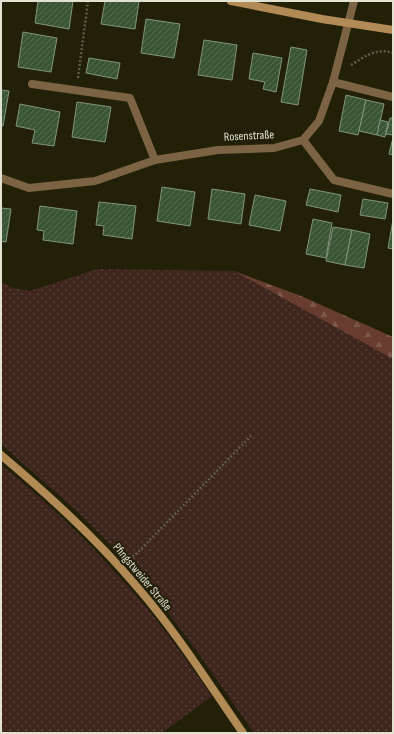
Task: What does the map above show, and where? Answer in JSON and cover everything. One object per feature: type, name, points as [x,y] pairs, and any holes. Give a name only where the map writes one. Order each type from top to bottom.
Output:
[{"type":"street","points":[[231,1],[393,30]]},
{"type":"street","points":[[354,1],[334,78],[319,121],[303,140],[334,180],[393,194]]},
{"type":"street","points":[[334,78],[393,97]]},
{"type":"street","points":[[32,84],[130,98],[155,160]]},
{"type":"street","name":"Rosenstraße","points":[[1,178],[29,188],[95,181],[155,160],[218,150],[274,148],[303,140]]},
{"type":"street","name":"Pfingstweider Straße","points":[[1,455],[48,494],[93,538],[138,588],[170,629],[243,733]]},
{"type":"path","points":[[76,90],[88,1]]},
{"type":"path","points":[[334,78],[370,53],[378,51],[393,53]]},
{"type":"path","points":[[137,553],[251,436]]},
{"type":"shaded area","points":[[97,269],[234,271],[393,359],[393,733],[254,733],[217,679],[157,598],[136,573],[91,525],[1,444],[1,282],[13,288],[30,291]]},
{"type":"shaded area","points":[[1,465],[43,500],[84,539],[123,580],[165,631],[212,696],[162,733],[1,733]]},
{"type":"green space","points":[[234,271],[301,296],[393,337],[393,359]]},
{"type":"building","points":[[38,1],[73,1],[69,29],[35,23]]},
{"type":"building","points":[[105,1],[139,1],[135,29],[101,24]]},
{"type":"building","points":[[146,19],[180,24],[174,58],[141,53]]},
{"type":"building","points":[[23,32],[57,38],[51,72],[18,67]]},
{"type":"building","points":[[204,40],[237,45],[232,80],[198,75]]},
{"type":"building","points":[[291,47],[307,50],[298,105],[281,102]]},
{"type":"building","points":[[253,53],[282,58],[276,92],[263,89],[265,82],[249,79]]},
{"type":"building","points":[[89,58],[120,63],[117,79],[86,73]]},
{"type":"building","points":[[1,90],[9,91],[3,126],[1,126]]},
{"type":"building","points":[[346,95],[366,100],[358,135],[339,131]]},
{"type":"building","points":[[366,100],[384,104],[377,135],[359,131]]},
{"type":"building","points":[[77,102],[111,107],[105,142],[72,137]]},
{"type":"building","points":[[20,104],[60,112],[54,146],[32,143],[35,130],[16,126]]},
{"type":"building","points":[[390,118],[393,118],[393,135],[386,134]]},
{"type":"building","points":[[380,120],[388,122],[385,137],[377,135]]},
{"type":"building","points":[[393,138],[393,155],[389,154]]},
{"type":"building","points":[[162,187],[195,192],[190,226],[157,221]]},
{"type":"building","points":[[212,189],[245,194],[241,224],[208,219]]},
{"type":"building","points":[[310,189],[341,195],[338,212],[306,205]]},
{"type":"building","points":[[255,195],[286,201],[280,231],[249,225]]},
{"type":"building","points":[[363,199],[388,203],[385,219],[360,215]]},
{"type":"building","points":[[99,202],[136,206],[132,239],[103,235],[104,226],[96,225]]},
{"type":"building","points":[[40,206],[77,211],[73,244],[43,240],[44,231],[37,230]]},
{"type":"building","points":[[1,208],[11,209],[6,242],[1,241]]},
{"type":"building","points":[[313,219],[332,223],[326,258],[306,254]]},
{"type":"building","points":[[393,220],[393,249],[388,248]]},
{"type":"building","points":[[333,227],[352,230],[345,265],[326,261]]},
{"type":"building","points":[[352,230],[370,234],[364,268],[345,265]]}]
